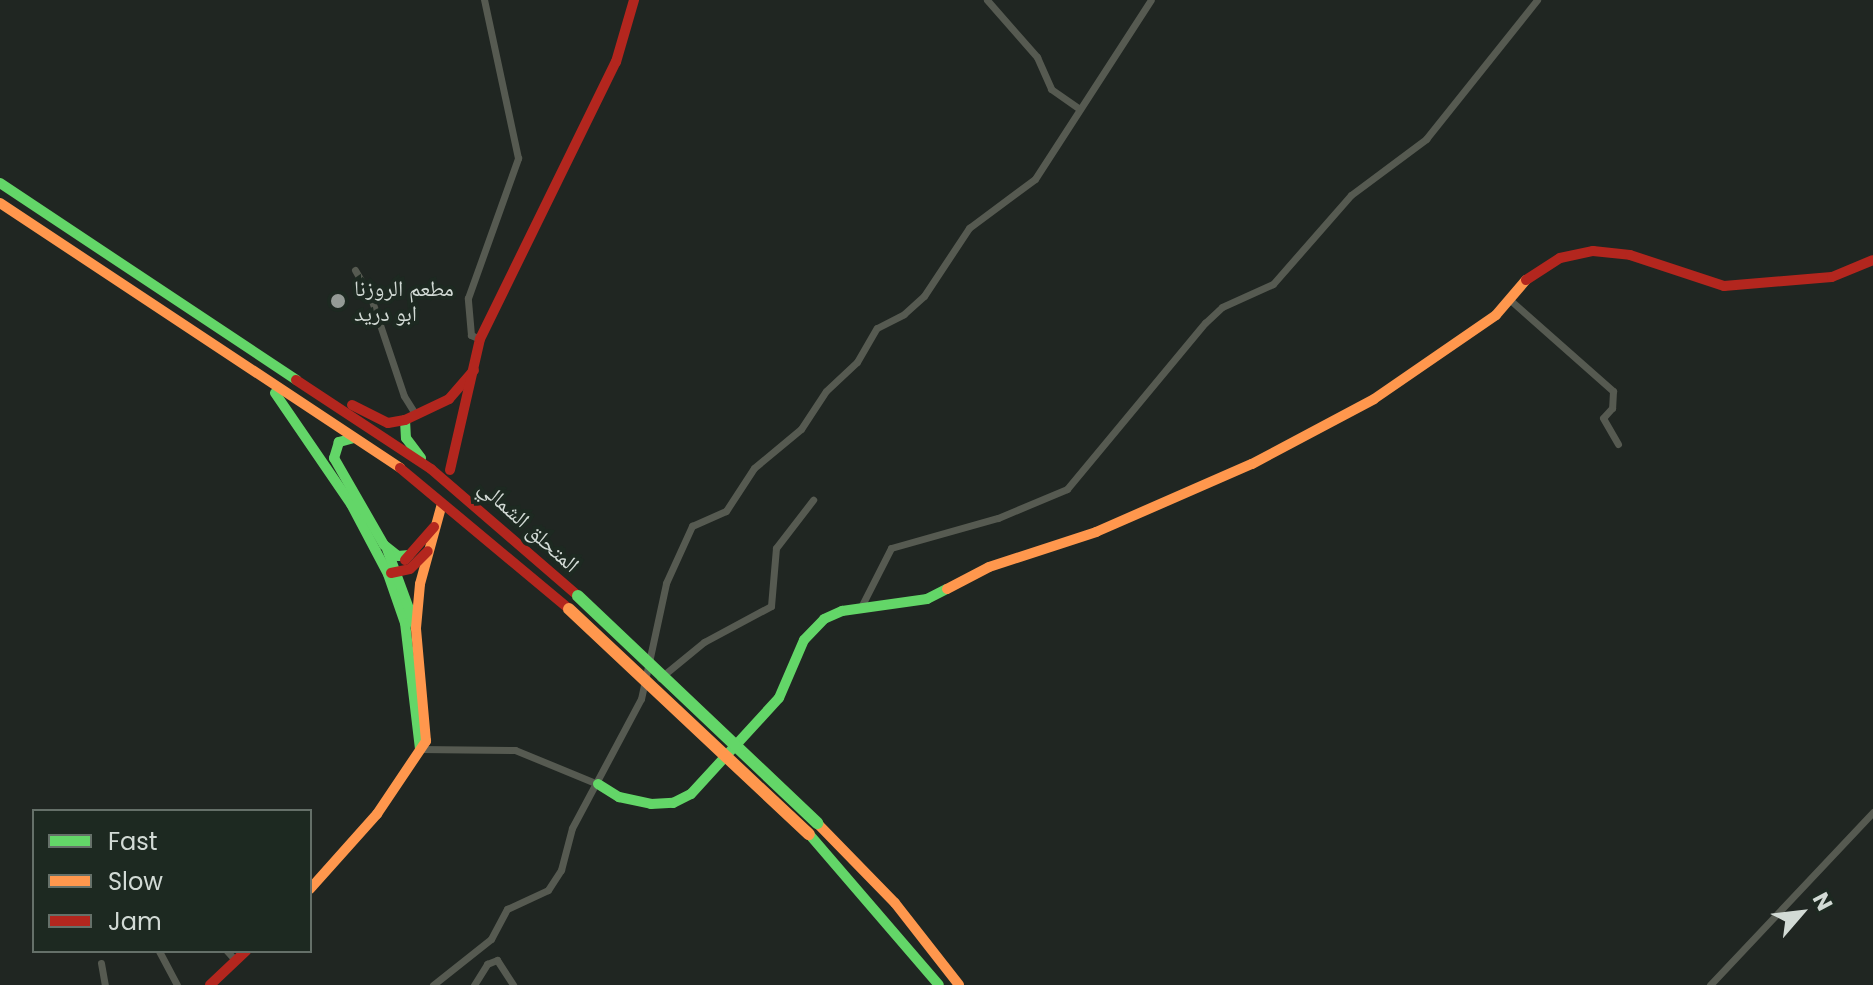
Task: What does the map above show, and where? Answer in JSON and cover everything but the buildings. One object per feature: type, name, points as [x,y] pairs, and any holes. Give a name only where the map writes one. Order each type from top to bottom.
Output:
[{"type":"main road","points":[[450,470],[480,339],[616,62],[634,0]]},
{"type":"main road","name":"المتحلق الشمالي","points":[[0,183],[301,379],[428,467],[578,596],[817,823],[895,903],[959,985]]},
{"type":"main road","name":"المتحلق الشمالي","points":[[0,203],[262,380],[354,438],[463,515],[569,609],[809,834],[939,985]]},
{"type":"main road","points":[[598,784],[619,797],[651,804],[673,803],[691,794],[779,698],[813,629],[833,615],[861,607],[937,595],[989,567],[1096,532],[1252,464],[1374,399],[1496,315],[1533,272],[1593,251],[1644,259],[1724,286],[1832,277],[1873,260]]},
{"type":"main road","points":[[301,379],[378,419],[410,418],[455,394],[474,370]]},
{"type":"main road","points":[[262,380],[304,429],[392,576],[416,628]]},
{"type":"main road","points":[[455,394],[467,401]]},
{"type":"main road","points":[[410,418],[406,438],[428,467]]},
{"type":"main road","points":[[354,438],[339,442],[334,458],[384,545],[410,654],[420,749]]},
{"type":"main road","points":[[312,887],[377,814],[426,741],[416,628],[428,551],[441,507]]},
{"type":"main road","points":[[392,576],[434,527]]},
{"type":"main road","points":[[384,545],[398,556],[409,555]]},
{"type":"main road","points":[[392,576],[418,565],[428,551]]},
{"type":"main road","points":[[210,985],[236,954]]},
{"type":"street","points":[[480,339],[471,335],[468,298],[518,158],[484,0]]},
{"type":"street","points":[[987,0],[1037,57],[1051,89],[1078,108]]},
{"type":"street","points":[[433,985],[491,939],[507,909],[548,890],[561,870],[572,828],[598,784],[643,692],[666,583],[692,526],[726,511],[754,468],[801,429],[826,391],[857,362],[877,328],[904,314],[924,296],[969,228],[1035,179],[1078,108],[1151,0]]},
{"type":"street","points":[[861,607],[891,548],[998,518],[1067,489],[1205,323],[1222,307],[1273,284],[1351,195],[1426,139],[1537,0]]},
{"type":"street","points":[[355,270],[371,298],[410,418]]},
{"type":"street","points":[[1509,299],[1613,391],[1604,422],[1618,444]]},
{"type":"street","points":[[643,692],[704,642],[771,606],[776,548],[813,500]]},
{"type":"street","points":[[420,749],[515,750],[598,784]]},
{"type":"street","points":[[1710,985],[1873,812]]},
{"type":"street","points":[[160,953],[177,985]]},
{"type":"street","points":[[474,985],[484,967],[497,960],[513,985]]},
{"type":"street","points":[[101,963],[105,985]]},
{"type":"traffic: fast","points":[[0,183],[296,380]]},
{"type":"traffic: fast","points":[[275,393],[351,504],[388,574],[405,623],[420,749]]},
{"type":"traffic: fast","points":[[405,420],[406,438],[421,458]]},
{"type":"traffic: fast","points":[[354,438],[339,442],[334,458],[384,545],[398,556],[409,555]]},
{"type":"traffic: fast","points":[[387,549],[416,628]]},
{"type":"traffic: fast","points":[[598,784],[619,797],[651,804],[673,803],[691,794],[779,698],[804,640],[824,619],[842,611],[927,599],[947,589]]},
{"type":"traffic: fast","points":[[578,596],[817,823]]},
{"type":"traffic: fast","points":[[809,834],[939,985]]},
{"type":"traffic: slow","points":[[0,203],[400,468]]},
{"type":"traffic: slow","points":[[947,589],[989,567],[1096,532],[1252,464],[1374,399],[1496,315],[1526,280]]},
{"type":"traffic: slow","points":[[312,887],[377,814],[426,741],[416,628],[420,584],[441,507]]},
{"type":"traffic: slow","points":[[569,609],[809,834]]},
{"type":"traffic: slow","points":[[817,823],[895,903],[959,985]]},
{"type":"traffic: jam","points":[[450,470],[480,339],[616,62],[634,0]]},
{"type":"traffic: jam","points":[[1526,280],[1560,258],[1593,251],[1630,255],[1724,286],[1832,277],[1873,260]]},
{"type":"traffic: jam","points":[[352,405],[388,423],[405,420],[449,399],[474,370]]},
{"type":"traffic: jam","points":[[296,380],[431,469],[578,596]]},
{"type":"traffic: jam","points":[[400,468],[569,609]]},
{"type":"traffic: jam","points":[[405,560],[434,527]]},
{"type":"traffic: jam","points":[[391,573],[410,569],[428,551]]},
{"type":"traffic: jam","points":[[210,985],[244,953]]},
{"type":"place","name":"مطعم الروزنا ابو دريد","points":[[338,301]]}]
